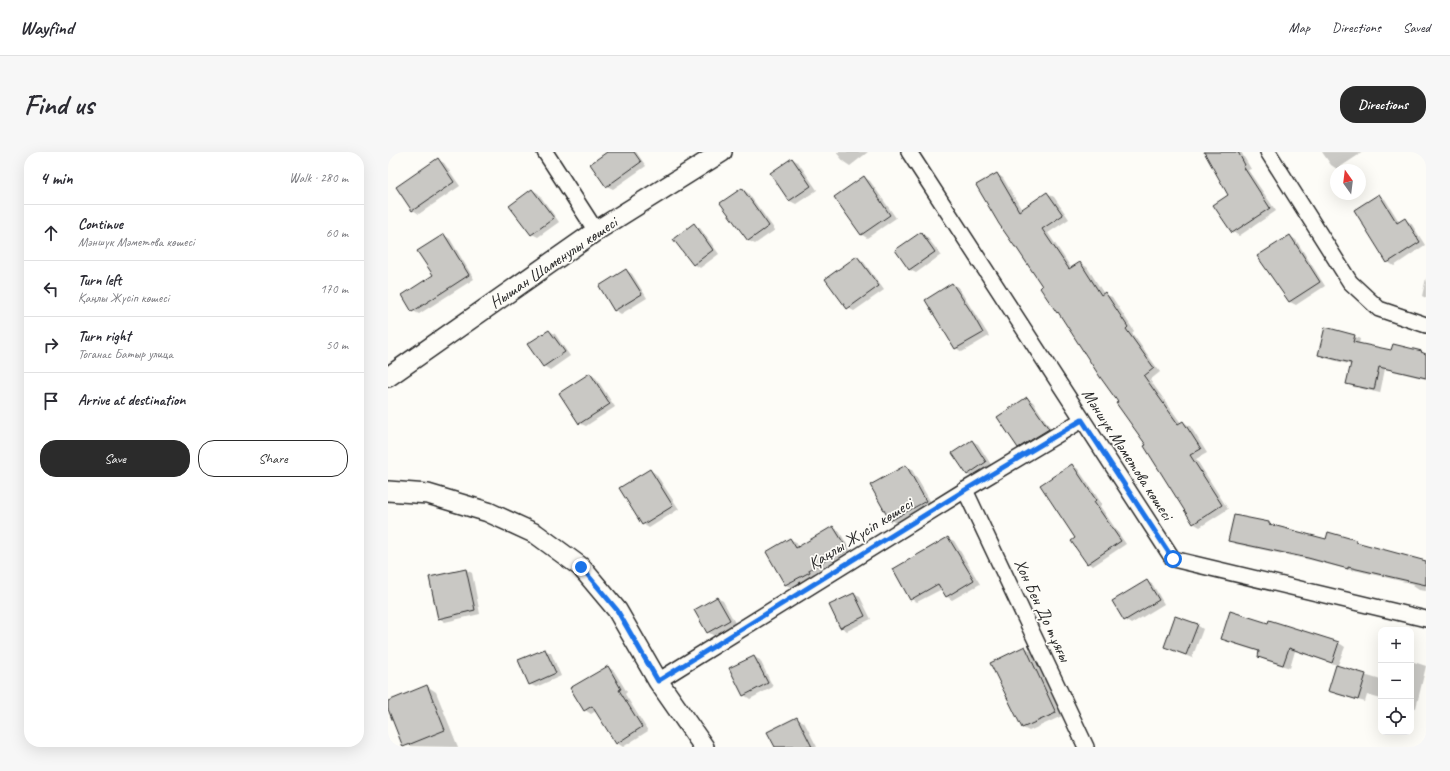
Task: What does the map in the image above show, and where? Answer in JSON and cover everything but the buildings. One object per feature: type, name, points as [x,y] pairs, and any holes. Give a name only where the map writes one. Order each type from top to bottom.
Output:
[{"type":"street","points":[[545,152],[596,231]]},
{"type":"street","name":"Нышан Шаменулы көшесі","points":[[388,377],[596,231],[722,152]]},
{"type":"street","name":"Мәншүк Мәметова көшесі","points":[[909,152],[1173,559],[1426,619]]},
{"type":"street","points":[[1268,152],[1350,282],[1379,309],[1426,324]]},
{"type":"street","name":"Қаңлы Жүсіп көшесі","points":[[658,681],[965,490],[1082,420]]},
{"type":"street","name":"Хон Бен До тұяғы","points":[[965,490],[1086,747]]},
{"type":"street","points":[[388,493],[428,494],[488,512],[536,534],[581,567],[617,610],[658,681],[704,747]]},
{"type":"route","points":[[581,567],[617,610],[658,681],[965,490],[1082,420],[1173,559]]}]
